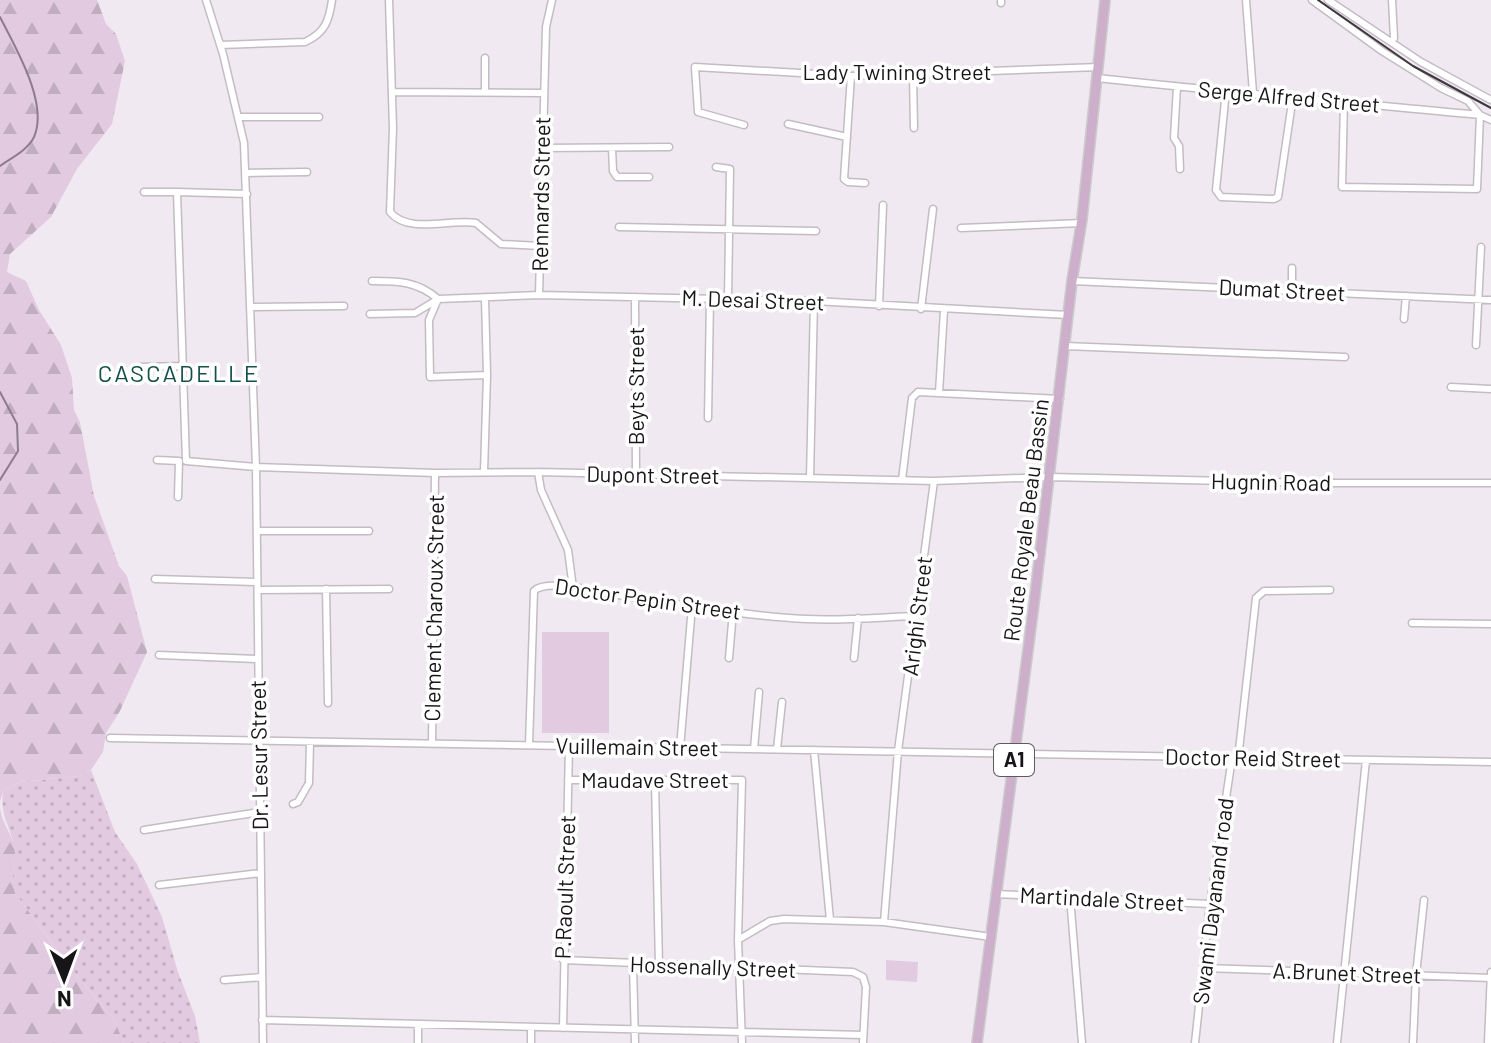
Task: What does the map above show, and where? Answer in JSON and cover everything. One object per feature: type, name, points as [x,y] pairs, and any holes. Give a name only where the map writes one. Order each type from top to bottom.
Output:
[{"type":"main road","name":"Route Royale Beau Bassin","points":[[977,1043],[1060,399],[1072,281],[1082,223],[1105,0]]},
{"type":"street","name":"Dr. Lesur Street","points":[[206,0],[239,117],[246,173],[256,467],[263,1043]]},
{"type":"street","points":[[220,45],[305,42],[317,37],[325,28],[332,0]]},
{"type":"street","points":[[389,0],[392,92],[390,212],[401,221],[412,223],[476,223],[501,244],[540,246]]},
{"type":"street","name":"Rennards Street","points":[[539,295],[543,93],[546,27],[552,0]]},
{"type":"street","points":[[1246,0],[1253,93]]},
{"type":"street","points":[[1312,0],[1382,51],[1468,101],[1480,115],[1491,120]]},
{"type":"street","points":[[1328,0],[1421,62],[1491,100]]},
{"type":"street","points":[[1392,0],[1394,38]]},
{"type":"street","points":[[485,58],[485,92]]},
{"type":"street","name":"Lady Twining Street","points":[[744,125],[698,112],[695,67],[851,76],[1098,73]]},
{"type":"street","name":"Serge Alfred Street","points":[[1098,73],[1177,87],[1480,115]]},
{"type":"street","points":[[851,76],[844,179],[865,183]]},
{"type":"street","points":[[913,76],[914,128]]},
{"type":"street","points":[[1177,87],[1174,138],[1179,149],[1180,169]]},
{"type":"street","points":[[1226,91],[1216,190],[1221,197],[1278,197],[1293,96]]},
{"type":"street","points":[[392,92],[543,93]]},
{"type":"street","points":[[1344,101],[1342,187],[1346,188],[1477,189],[1480,115]]},
{"type":"street","points":[[239,117],[319,117]]},
{"type":"street","points":[[788,124],[847,137]]},
{"type":"street","points":[[543,148],[669,147]]},
{"type":"street","points":[[612,148],[613,171],[617,177],[649,177]]},
{"type":"street","points":[[716,167],[730,169],[728,299]]},
{"type":"street","points":[[246,173],[307,172]]},
{"type":"street","points":[[144,192],[247,194]]},
{"type":"street","points":[[177,192],[183,366],[182,461],[178,497]]},
{"type":"street","points":[[879,306],[883,205]]},
{"type":"street","points":[[921,309],[933,209]]},
{"type":"street","points":[[961,228],[1082,223]]},
{"type":"street","points":[[619,227],[816,231]]},
{"type":"street","points":[[1476,345],[1481,247]]},
{"type":"street","points":[[1292,268],[1292,290]]},
{"type":"street","points":[[372,281],[410,282],[427,289],[438,299]]},
{"type":"street","name":"Dumat Street","points":[[1072,281],[1491,300]]},
{"type":"street","name":"M. Desai Street","points":[[438,299],[539,295],[814,301],[1068,315]]},
{"type":"street","points":[[1404,319],[1406,296]]},
{"type":"street","name":"Beyts Street","points":[[635,297],[636,475]]},
{"type":"street","points":[[484,472],[487,375],[485,298]]},
{"type":"street","points":[[370,314],[415,313],[438,299]]},
{"type":"street","points":[[438,299],[429,320],[430,377],[487,375]]},
{"type":"street","points":[[708,418],[710,299]]},
{"type":"street","points":[[810,478],[814,301]]},
{"type":"street","points":[[251,307],[344,306]]},
{"type":"street","points":[[939,393],[944,310]]},
{"type":"street","points":[[1065,346],[1345,357]]},
{"type":"street","points":[[140,367],[183,366]]},
{"type":"street","points":[[1451,387],[1491,389]]},
{"type":"street","points":[[902,480],[912,398],[918,392],[1060,399]]},
{"type":"street","name":"Dupont Street","points":[[157,460],[435,473],[538,472],[934,481],[1050,477]]},
{"type":"street","points":[[538,472],[541,490],[568,550],[573,588]]},
{"type":"street","name":"Clement Charoux Street","points":[[432,744],[435,473]]},
{"type":"street","name":"Hugnin Road","points":[[1050,477],[1313,483],[1491,483]]},
{"type":"street","name":"Arighi Street","points":[[884,922],[898,751],[934,481]]},
{"type":"street","points":[[257,531],[369,531]]},
{"type":"street","points":[[155,579],[326,589],[389,589]]},
{"type":"street","name":"Doctor Pepin Street","points":[[529,745],[534,591],[545,584],[804,619],[917,616]]},
{"type":"street","points":[[326,589],[328,703]]},
{"type":"street","name":"Swami Dayanand road","points":[[1195,1043],[1210,904],[1235,758],[1256,598],[1264,591],[1330,590]]},
{"type":"street","points":[[680,748],[692,606]]},
{"type":"street","points":[[729,658],[733,611]]},
{"type":"street","points":[[854,658],[858,618]]},
{"type":"street","points":[[1412,623],[1491,624]]},
{"type":"street","points":[[159,655],[258,659]]},
{"type":"street","points":[[754,749],[759,692]]},
{"type":"street","points":[[777,749],[782,702]]},
{"type":"street","name":"Vuillemain Street","points":[[110,738],[1015,753]]},
{"type":"street","points":[[293,804],[298,802],[309,783],[310,742]]},
{"type":"street","name":"P.Raoult Street","points":[[563,1028],[569,746]]},
{"type":"street","points":[[814,750],[830,920]]},
{"type":"street","name":"Doctor Reid Street","points":[[1015,753],[1491,762]]},
{"type":"street","points":[[1337,1043],[1366,760]]},
{"type":"street","name":"Maudave Street","points":[[568,780],[742,780],[738,940]]},
{"type":"street","points":[[655,781],[659,966]]},
{"type":"street","points":[[144,830],[260,812]]},
{"type":"street","points":[[159,885],[261,873]]},
{"type":"street","name":"Martindale Street","points":[[995,894],[1210,904]]},
{"type":"street","points":[[1070,897],[1082,1043]]},
{"type":"street","points":[[1413,1043],[1424,900]]},
{"type":"street","points":[[742,1043],[738,940],[770,921],[884,922],[991,937]]},
{"type":"street","name":"Hossenally Street","points":[[563,960],[853,972],[863,977],[866,987],[863,1039]]},
{"type":"street","points":[[633,964],[635,1043]]},
{"type":"street","name":"A.Brunet Street","points":[[1204,968],[1491,975]]},
{"type":"street","points":[[1488,1043],[1491,975]]},
{"type":"street","points":[[224,980],[262,977]]},
{"type":"street","points":[[262,1020],[741,1032],[863,1039]]},
{"type":"street","points":[[418,1024],[418,1043]]},
{"type":"street","points":[[531,1027],[531,1043]]},
{"type":"green space","points":[[0,0],[97,0],[106,24],[116,34],[125,61],[112,124],[77,169],[51,217],[10,254],[7,272],[26,281],[39,310],[61,345],[72,378],[74,410],[80,422],[94,496],[119,566],[127,576],[147,652],[120,711],[106,733],[103,752],[91,770],[79,776],[20,782],[3,791],[0,802]]},
{"type":"green space","points":[[542,632],[609,632],[609,733],[542,733]]},
{"type":"green space","points":[[91,770],[115,832],[137,864],[162,917],[195,1016],[200,1043],[124,1043],[114,1020],[15,893],[14,847],[4,815],[3,791],[20,782],[79,776]]},
{"type":"green space","points":[[0,807],[14,846],[15,893],[114,1020],[124,1043],[0,1043]]},
{"type":"green space","points":[[886,960],[918,962],[917,982],[886,980]]},
{"type":"waterway","points":[[0,17],[28,76],[37,108],[34,137],[28,146],[0,166]]},
{"type":"waterway","points":[[0,392],[17,424],[18,451],[0,480]]},
{"type":"tram line","points":[[1318,0],[1413,66],[1491,108]]},
{"type":"district","name":"CASCADELLE","points":[[179,374]]}]
